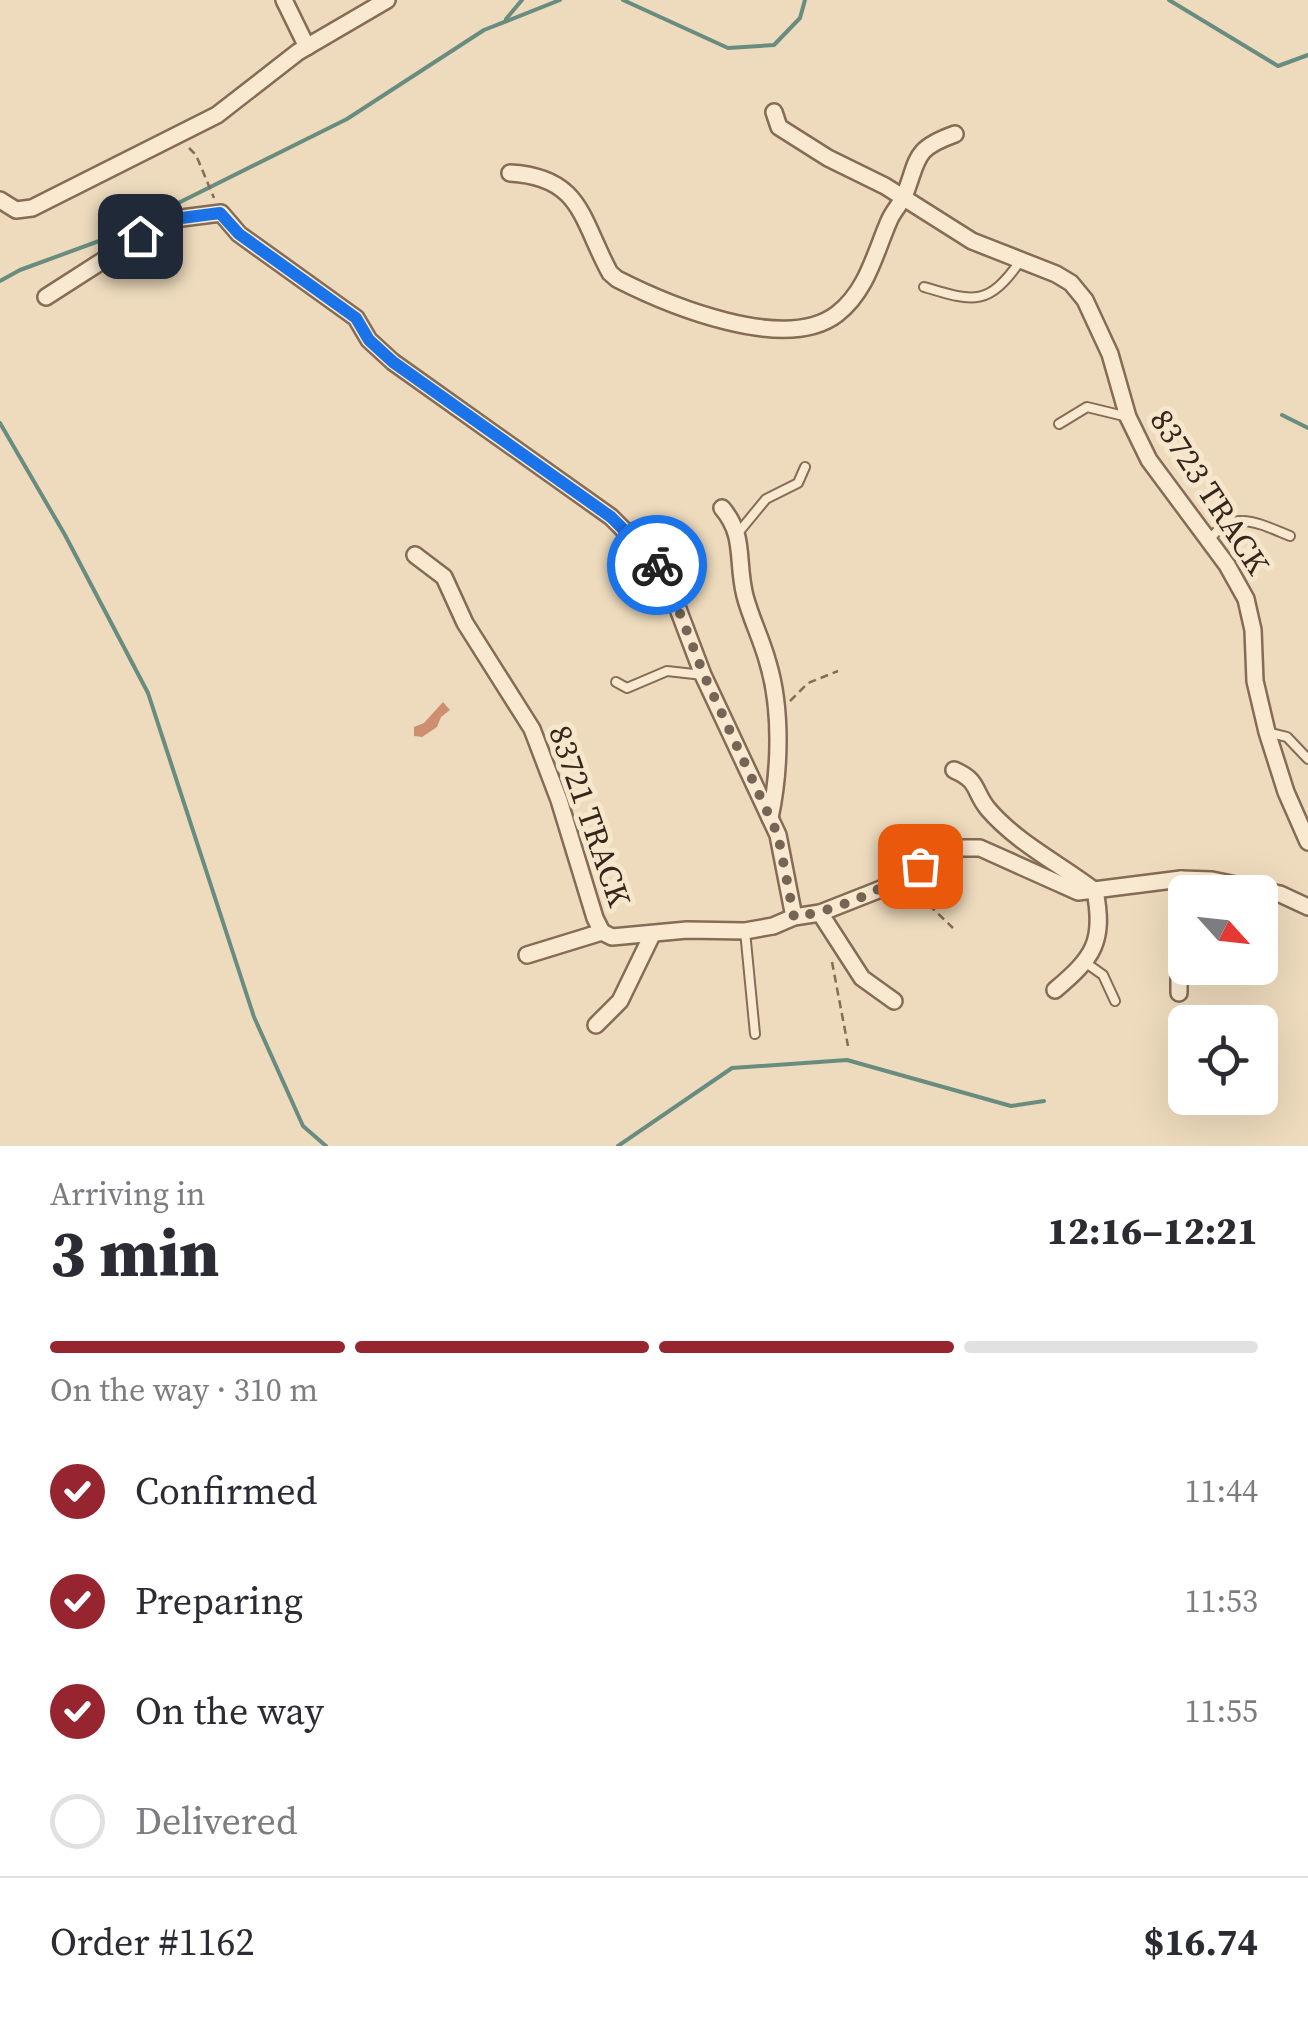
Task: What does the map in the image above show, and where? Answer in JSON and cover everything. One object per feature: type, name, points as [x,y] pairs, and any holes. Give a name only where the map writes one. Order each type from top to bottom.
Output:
[{"type":"street","points":[[284,0],[307,47]]},
{"type":"street","points":[[0,200],[16,210],[32,208],[217,116],[307,47],[387,0]]},
{"type":"street","name":"83723 TRACK","points":[[774,112],[776,124],[782,130],[828,158],[904,198],[972,241],[1056,274],[1071,283],[1086,300],[1110,354],[1128,417],[1149,460],[1227,565],[1251,615],[1255,680],[1267,732],[1286,792],[1308,842]]},
{"type":"street","points":[[510,173],[550,180],[570,194],[605,265],[617,280],[716,317],[774,329],[801,328],[836,315],[865,280],[890,218],[904,198],[915,161],[929,144],[955,134]]},
{"type":"street","points":[[46,297],[166,220],[220,213],[239,234],[356,318],[369,340],[393,362],[624,530],[642,537],[672,593],[704,675],[778,835],[794,917]]},
{"type":"street","points":[[722,508],[738,533],[742,581],[770,666],[776,717],[775,794],[770,818]]},
{"type":"street","name":"83721 TRACK","points":[[414,555],[444,577],[465,623],[532,729],[560,800],[587,896],[602,932],[612,937],[686,930],[745,931],[773,926],[794,917],[820,913],[886,887],[927,862],[961,848],[980,848],[1078,892],[1168,881]]},
{"type":"street","points":[[954,770],[976,784],[986,806],[1008,830],[1094,891],[1099,928],[1086,963],[1056,990]]},
{"type":"street","name":"83721 TRACK","points":[[1278,896],[1308,906]]},
{"type":"street","points":[[820,913],[862,978],[894,1001]]},
{"type":"street","points":[[527,955],[602,932]]},
{"type":"street","points":[[596,1024],[620,1001],[652,935]]},
{"type":"street","points":[[1179,985],[1179,992]]},
{"type":"lane","points":[[924,288],[977,299],[997,290],[1020,260]]},
{"type":"lane","points":[[1059,424],[1087,407],[1128,417]]},
{"type":"lane","points":[[738,533],[766,499],[798,483],[804,467]]},
{"type":"lane","points":[[1209,541],[1217,528],[1238,521],[1263,525],[1290,536]]},
{"type":"lane","points":[[616,682],[627,688],[667,671],[704,675]]},
{"type":"lane","points":[[1267,732],[1287,738],[1308,759]]},
{"type":"lane","points":[[745,931],[755,1034]]},
{"type":"lane","points":[[1086,963],[1103,975],[1115,1000]]},
{"type":"path","points":[[178,135],[196,155],[220,213]]},
{"type":"path","points":[[789,702],[808,684],[838,671]]},
{"type":"path","points":[[927,862],[925,890],[929,905],[953,928]]},
{"type":"path","points":[[832,957],[848,1046]]},
{"type":"building","points":[[443,702],[450,710],[437,727],[422,737],[414,736],[414,727],[424,723]]},
{"type":"waterway","points":[[506,19],[522,0]]},
{"type":"waterway","points":[[0,281],[110,237],[347,119],[484,30],[560,0]]},
{"type":"waterway","points":[[623,0],[728,48],[774,45],[800,18],[805,0]]},
{"type":"waterway","points":[[1169,0],[1278,66],[1308,55]]},
{"type":"waterway","points":[[1282,415],[1308,428]]},
{"type":"waterway","points":[[0,423],[65,535],[148,693],[254,1017],[303,1126],[326,1146]]},
{"type":"waterway","points":[[618,1146],[732,1068],[847,1060],[1011,1106],[1044,1101]]},
{"type":"way so far","points":[[657,565],[778,835],[794,917],[820,913],[886,887],[920,866]]},
{"type":"route","points":[[140,236],[166,220],[220,213],[239,234],[356,318],[369,340],[393,362],[624,530],[642,537],[657,565]]}]
